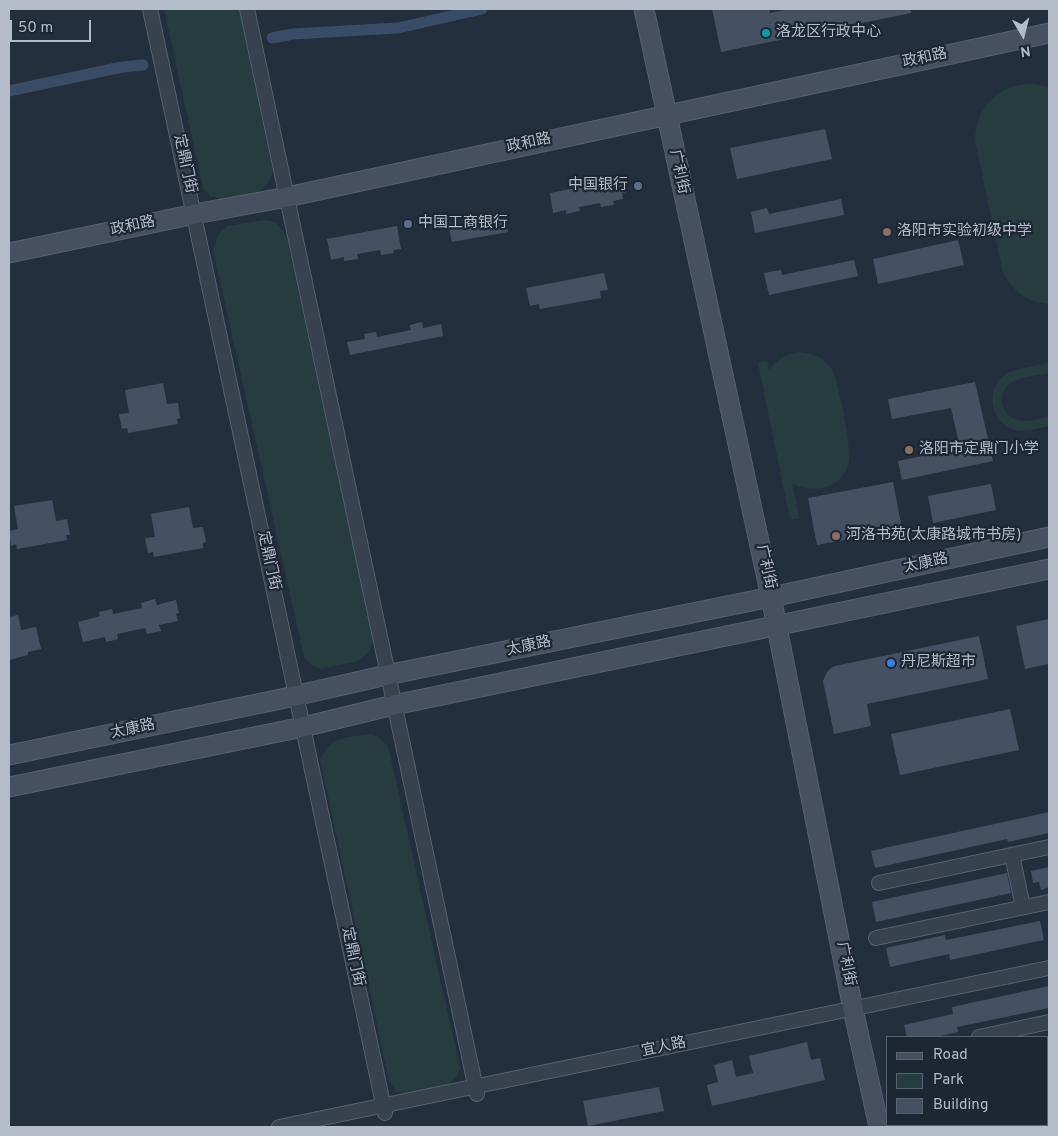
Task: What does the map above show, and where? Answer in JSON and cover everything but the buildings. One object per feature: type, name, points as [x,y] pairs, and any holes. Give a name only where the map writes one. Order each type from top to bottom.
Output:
[{"type":"street","name":"定鼎门街","points":[[150,9],[196,218],[384,1109]]},
{"type":"street","points":[[247,9],[476,1091]]},
{"type":"street","name":"广利街","points":[[644,9],[672,118],[776,596],[859,1011],[879,1127]]},
{"type":"street","name":"广利街","points":[[653,9],[672,118]]},
{"type":"street","name":"政和路","points":[[9,252],[288,201],[672,118],[1049,33]]},
{"type":"street","name":"政和路","points":[[672,118],[1049,44]]},
{"type":"street","name":"政和路","points":[[9,262],[196,218]]},
{"type":"street","name":"太康路","points":[[9,755],[296,696],[387,675],[776,596],[1049,537]]},
{"type":"street","name":"太康路","points":[[9,787],[303,727],[394,705],[1049,569]]},
{"type":"street","points":[[879,883],[1049,847]]},
{"type":"street","points":[[1012,855],[1023,907]]},
{"type":"street","points":[[876,938],[1049,902]]},
{"type":"street","name":"宜人路","points":[[859,1011],[1049,968]]},
{"type":"street","name":"宜人路","points":[[278,1127],[476,1091],[859,1011],[1049,974]]},
{"type":"street","name":"广利街","points":[[859,1011],[886,1114]]},
{"type":"street","points":[[984,1036],[1049,1022]]},
{"type":"street","name":"宜人路","points":[[315,1127],[384,1109]]},
{"type":"green space","points":[[164,9],[239,9],[273,171],[268,184],[258,192],[221,199],[210,196],[203,188]]},
{"type":"green space","points":[[1027,84],[1036,84],[1049,88],[1049,304],[1034,301],[1022,295],[1011,285],[1003,273],[975,140],[979,118],[990,101],[1006,90]]},
{"type":"green space","points":[[265,220],[276,222],[286,235],[374,640],[368,653],[358,661],[321,669],[311,665],[304,657],[213,250],[218,235],[227,226]]},
{"type":"green space","points":[[797,352],[816,356],[831,368],[841,399],[849,461],[841,478],[826,487],[809,489],[792,483],[799,518],[790,520],[758,363],[767,361],[769,370],[781,358]]},
{"type":"green space","points":[[1049,363],[1049,373],[1015,381],[1006,387],[1003,392],[1002,404],[1012,418],[1018,420],[1034,420],[1049,416],[1049,426],[1023,431],[1006,426],[995,412],[993,395],[995,386],[1008,373],[1018,369]]},
{"type":"green space","points":[[371,734],[378,737],[388,746],[460,1067],[457,1076],[449,1084],[405,1094],[396,1091],[389,1080],[320,759],[330,746],[341,739]]},
{"type":"waterway","points":[[272,38],[293,34],[398,28],[482,9]]},
{"type":"waterway","points":[[9,91],[122,67],[143,65]]},
{"type":"place","name":"洛龙区行政中心","points":[[766,33]]},
{"type":"place","name":"中国银行","points":[[638,186]]},
{"type":"place","name":"中国工商银行","points":[[408,224]]},
{"type":"place","name":"洛阳市实验初级中学","points":[[887,232]]},
{"type":"place","name":"洛阳市定鼎门小学","points":[[909,450]]},
{"type":"place","name":"河洛书苑(太康路城市书房)","points":[[836,536]]},
{"type":"place","name":"丹尼斯超市","points":[[891,663]]}]
